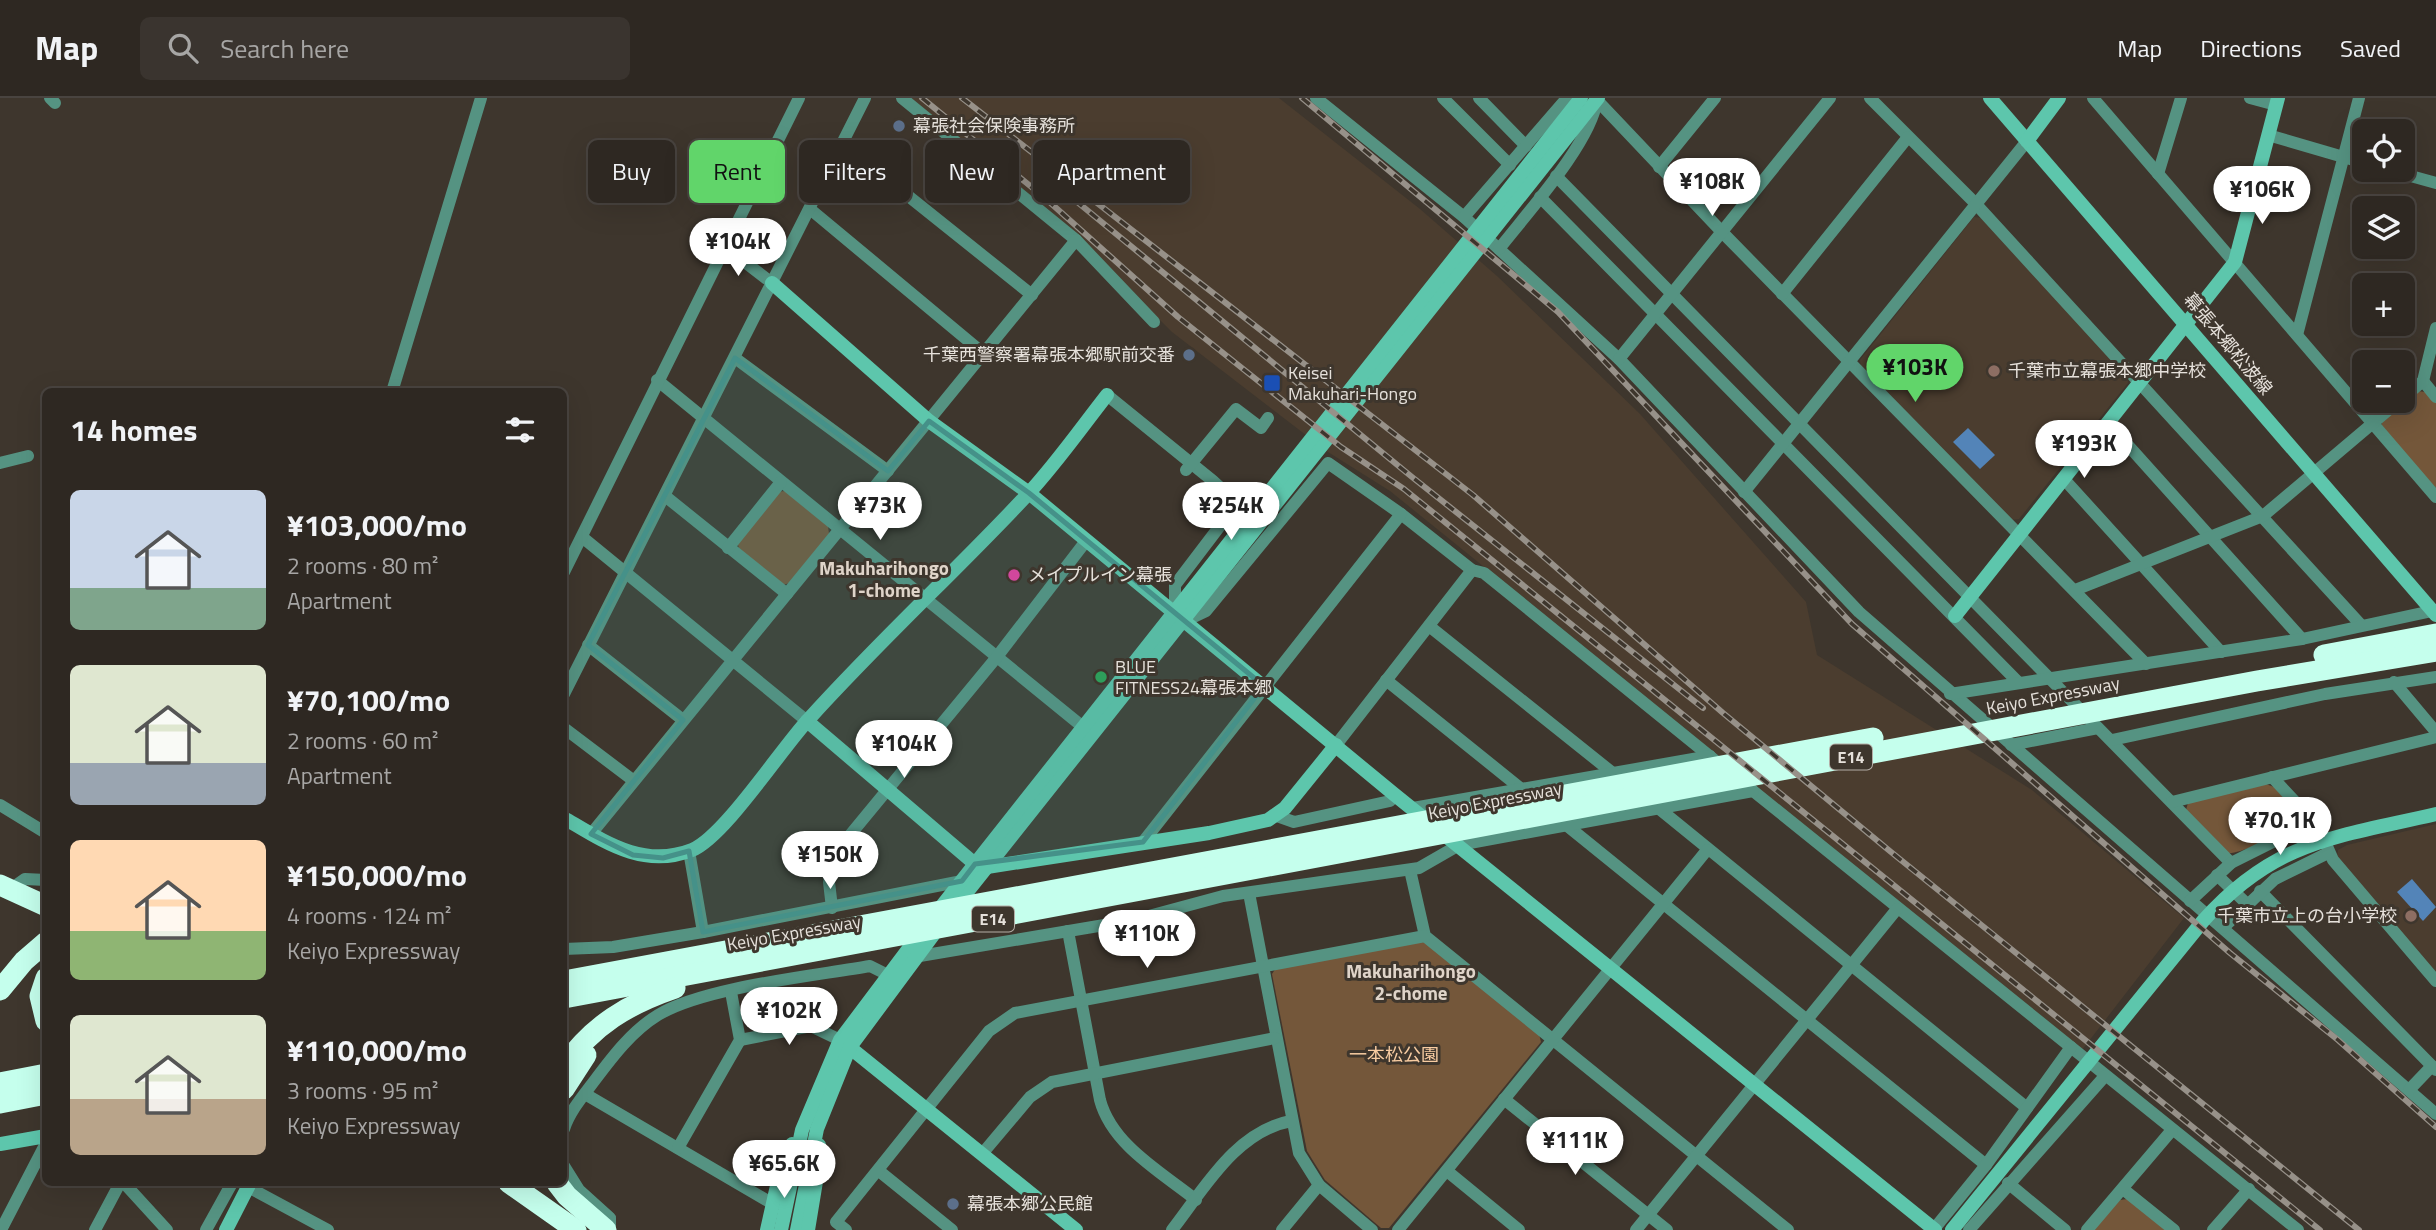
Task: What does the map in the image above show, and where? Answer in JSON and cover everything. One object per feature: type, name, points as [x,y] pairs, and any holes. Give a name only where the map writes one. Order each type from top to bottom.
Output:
[{"type":"highway","name":"Keiyo Expressway","points":[[2275,671],[2436,634]]},
{"type":"highway","name":"Keiyo Expressway","points":[[567,980],[1417,823],[2275,671],[2436,650]]},
{"type":"highway","name":"Keiyo Expressway","points":[[567,997],[749,964],[1417,823]]},
{"type":"highway","points":[[0,990],[24,961],[42,945]]},
{"type":"highway","points":[[567,1063],[601,1023],[648,997],[702,980],[736,973],[749,964]]},
{"type":"highway","points":[[567,1086],[608,1028],[648,997]]},
{"type":"highway","points":[[0,1083],[42,1075]]},
{"type":"highway","points":[[0,1103],[42,1095]]},
{"type":"highway","points":[[0,1113],[42,1110]]},
{"type":"highway","points":[[496,1186],[521,1198],[535,1199]]},
{"type":"highway","points":[[514,1186],[572,1226],[588,1230]]},
{"type":"highway","points":[[559,1186],[567,1196],[608,1230]]},
{"type":"street","points":[[393,388],[481,98]]},
{"type":"street","points":[[567,566],[799,98]]},
{"type":"street","points":[[844,140],[865,98]]},
{"type":"street","points":[[902,98],[1076,240],[1154,322]]},
{"type":"street","points":[[1316,98],[1464,217],[1619,359],[1859,612],[1950,694],[2436,1114]]},
{"type":"street","points":[[1443,98],[1510,165]]},
{"type":"street","points":[[1479,98],[1526,146]]},
{"type":"street","points":[[1464,217],[1526,146],[1576,106],[1597,98]]},
{"type":"street","points":[[1499,249],[1556,176],[1595,115],[1597,98]]},
{"type":"street","points":[[1597,98],[1659,167],[1782,294],[2146,664]]},
{"type":"street","points":[[1659,167],[1715,98]]},
{"type":"street","points":[[1619,359],[1830,98]]},
{"type":"street","points":[[1870,98],[1975,203],[2361,625]]},
{"type":"street","name":"幕張本郷松波線","points":[[1990,98],[2435,612]]},
{"type":"street","points":[[1744,492],[1802,423],[2059,98]]},
{"type":"street","points":[[2093,98],[2436,497]]},
{"type":"street","points":[[2158,174],[2180,98]]},
{"type":"street","points":[[1955,616],[2235,262],[2277,102],[2250,98]]},
{"type":"street","points":[[2297,335],[2359,98]]},
{"type":"street","points":[[781,1230],[790,1174],[845,1043],[888,975],[969,881],[1201,591],[1576,106]]},
{"type":"street","points":[[2268,135],[2352,159]]},
{"type":"street","points":[[1782,294],[1908,136]]},
{"type":"street","points":[[1556,176],[1802,423],[2048,679],[2112,740],[2231,863]]},
{"type":"street","points":[[2415,177],[2436,183]]},
{"type":"street","points":[[1540,197],[2019,683]]},
{"type":"street","points":[[911,198],[1032,295]]},
{"type":"street","points":[[567,688],[812,203]]},
{"type":"street","points":[[810,208],[983,353]]},
{"type":"street","points":[[590,834],[1076,240]]},
{"type":"street","points":[[724,246],[772,283],[929,421],[1029,493],[1395,795],[1417,823],[1459,845],[1935,1229],[1986,1165],[2071,1048]]},
{"type":"street","points":[[2415,388],[2423,381],[2436,328]]},
{"type":"street","points":[[735,358],[888,471]]},
{"type":"street","points":[[657,380],[1083,727]]},
{"type":"street","points":[[2423,381],[2436,397]]},
{"type":"street","points":[[567,820],[633,855],[663,858],[690,851],[720,828],[807,721],[1029,493],[1107,395],[1213,481],[1225,492],[1229,504],[1225,523],[1175,586],[1180,617]]},
{"type":"street","points":[[1186,470],[1236,409],[1261,428],[1268,418]]},
{"type":"street","points":[[2075,590],[2263,516],[2385,413]]},
{"type":"street","points":[[2108,423],[2302,639]]},
{"type":"street","points":[[0,463],[29,456]]},
{"type":"street","points":[[981,866],[1083,727],[1180,617],[1206,611],[1328,463],[1401,514],[1472,570],[1484,573],[2298,1230]]},
{"type":"street","points":[[2063,478],[2221,652]]},
{"type":"street","points":[[728,548],[781,482]]},
{"type":"street","points":[[665,496],[787,594]]},
{"type":"street","points":[[1143,842],[1401,514]]},
{"type":"street","points":[[582,537],[981,866],[1209,833],[1277,816],[1294,822],[1390,801],[1395,795]]},
{"type":"street","points":[[832,908],[829,882],[836,852],[996,658],[1086,541]]},
{"type":"street","points":[[1277,816],[1336,746],[1472,570]]},
{"type":"street","points":[[1950,694],[2302,639],[2435,612]]},
{"type":"street","points":[[1429,626],[1614,774]]},
{"type":"street","points":[[588,645],[683,720]]},
{"type":"street","points":[[2112,740],[2325,694],[2436,677]]},
{"type":"street","points":[[1386,680],[1524,791]]},
{"type":"street","points":[[2172,802],[2436,734],[2394,682]]},
{"type":"street","points":[[2011,745],[2098,728]]},
{"type":"street","points":[[567,730],[634,781]]},
{"type":"street","points":[[1417,823],[1524,791],[1710,756]]},
{"type":"street","points":[[2272,777],[2318,825],[2327,846],[2436,981]]},
{"type":"street","points":[[915,957],[1134,920],[1223,896],[1410,870],[1434,861],[1459,845],[1753,791]]},
{"type":"street","points":[[0,805],[42,831]]},
{"type":"street","points":[[1657,807],[2027,1108]]},
{"type":"street","points":[[1952,1230],[2203,920],[2237,884],[2271,862],[2436,814]]},
{"type":"street","points":[[1565,824],[1986,1165]]},
{"type":"street","points":[[2190,901],[2231,863],[2275,841],[2318,825]]},
{"type":"street","points":[[2223,928],[2275,879],[2327,846]]},
{"type":"street","points":[[1398,1230],[1707,850]]},
{"type":"street","points":[[690,851],[704,932]]},
{"type":"street","points":[[1410,870],[1426,936],[1788,1230]]},
{"type":"street","points":[[2217,875],[2247,904]]},
{"type":"street","points":[[26,894],[25,879],[42,880]]},
{"type":"street","points":[[567,949],[613,947],[704,932],[969,881]]},
{"type":"street","points":[[845,1043],[915,957],[969,881]]},
{"type":"street","points":[[2260,891],[2434,1068],[2409,1090]]},
{"type":"street","points":[[1249,893],[1299,1153],[1319,1185],[1372,1230]]},
{"type":"street","points":[[1636,1230],[1897,909]]},
{"type":"street","points":[[1068,930],[1103,1109],[1118,1135],[1196,1200]]},
{"type":"street","points":[[846,1230],[836,1222],[989,1031],[1025,1009],[1426,936]]},
{"type":"street","points":[[567,1124],[614,1054],[643,1025],[676,1006],[731,992],[870,966],[888,975]]},
{"type":"street","points":[[678,1148],[740,1040],[731,992]]},
{"type":"street","points":[[740,1040],[811,1026],[845,1043],[1076,1230]]},
{"type":"street","points":[[982,1154],[1030,1097],[1060,1079],[1275,1038]]},
{"type":"street","points":[[1969,1230],[2105,1076]]},
{"type":"street","points":[[585,1094],[773,1204]]},
{"type":"street","points":[[1504,1098],[1667,1230]]},
{"type":"street","points":[[1172,1230],[1247,1139],[1270,1125],[1291,1121]]},
{"type":"street","points":[[797,1230],[810,1130]]},
{"type":"street","points":[[767,1230],[780,1168],[810,1130]]},
{"type":"street","points":[[808,1230],[820,1157],[810,1130]]},
{"type":"street","points":[[2087,1230],[2172,1130]]},
{"type":"street","points":[[0,1143],[42,1137]]},
{"type":"street","points":[[1,1226],[42,1150]]},
{"type":"street","points":[[567,1171],[579,1190],[610,1218],[608,1230]]},
{"type":"street","points":[[879,1171],[951,1230]]},
{"type":"street","points":[[1447,1171],[1519,1230]]},
{"type":"street","points":[[2008,1183],[2066,1230]]},
{"type":"street","points":[[1282,1230],[1319,1185]]},
{"type":"street","points":[[95,1230],[120,1186]]},
{"type":"street","points":[[125,1186],[167,1230]]},
{"type":"street","points":[[206,1230],[230,1186]]},
{"type":"street","points":[[226,1230],[248,1186]]},
{"type":"street","points":[[251,1186],[328,1230]]},
{"type":"street","points":[[2123,1189],[2174,1230]]},
{"type":"street","points":[[2213,1230],[2249,1189]]},
{"type":"highlighted area","points":[[735,358],[888,471],[929,421],[1029,493],[1264,686],[1143,842],[975,864],[962,881],[703,932],[689,851],[663,858],[633,855],[591,834],[683,720],[588,645]]},
{"type":"shaded area","points":[[911,98],[1279,98],[1420,209],[1497,276],[1640,414],[1806,602],[1817,655],[2032,790],[2184,918],[2082,1050],[1390,491],[1328,452],[1172,332],[1080,240],[1036,203],[1190,203],[1190,140],[1033,140],[1033,201],[1019,189],[1019,140],[961,140]]},
{"type":"shaded area","name":"千葉市立幕張本郷中学校","points":[[1974,217],[1982,218],[2127,374],[2128,383],[2019,519],[2011,520],[1861,368],[1860,360]]},
{"type":"shaded area","name":"千葉市立上の台小学校","points":[[2436,824],[2436,974],[2337,858],[2338,850],[2347,845]]},
{"type":"green space","points":[[2426,392],[2436,403],[2436,488],[2381,429],[2382,422],[2392,413],[2415,413],[2415,393]]},
{"type":"green space","points":[[785,491],[828,526],[829,534],[790,583],[782,585],[740,551],[737,542],[776,492]]},
{"type":"green space","points":[[2266,784],[2274,787],[2306,819],[2304,826],[2243,850],[2228,853],[2186,810],[2188,803]]},
{"type":"green space","name":"一本松公園","points":[[1418,941],[1427,943],[1539,1034],[1541,1042],[1389,1228],[1381,1228],[1325,1180],[1307,1151],[1272,974],[1276,968]]},
{"type":"green space","points":[[2127,1199],[2166,1230],[2093,1230],[2120,1200]]},
{"type":"water","points":[[1968,428],[1995,455],[1980,469],[1953,442]]},
{"type":"water","points":[[2412,879],[2436,907],[2423,921],[2397,892]]},
{"type":"railway","points":[[922,98],[1045,198],[1178,317],[1341,447],[1404,489],[2320,1230]]},
{"type":"railway","points":[[962,98],[1473,495],[1723,713],[2359,1230]]},
{"type":"railway","points":[[1302,98],[1558,312],[1852,624],[2230,953],[2338,1040],[2436,1127]]},
{"type":"railway","points":[[1078,203],[1412,477],[1703,708]]},
{"type":"place","name":"幕張社会保険事務所","points":[[899,126]]},
{"type":"place","name":"千葉西警察署幕張本郷駅前交番","points":[[1189,355]]},
{"type":"place","name":"千葉市立幕張本郷中学校","points":[[1994,371]]},
{"type":"place","name":"Keisei Makuhari-Hongo","points":[[1272,383]]},
{"type":"place","name":"メイプルイン幕張","points":[[1014,575]]},
{"type":"place","name":"BLUE FITNESS24幕張本郷","points":[[1101,677]]},
{"type":"place","name":"千葉市立上の台小学校","points":[[2411,916]]},
{"type":"place","name":"幕張本郷公民館","points":[[953,1204]]},
{"type":"district","name":"Makuharihongo 1-chome","points":[[884,579]]},
{"type":"district","name":"Makuharihongo 2-chome","points":[[1411,982]]}]
